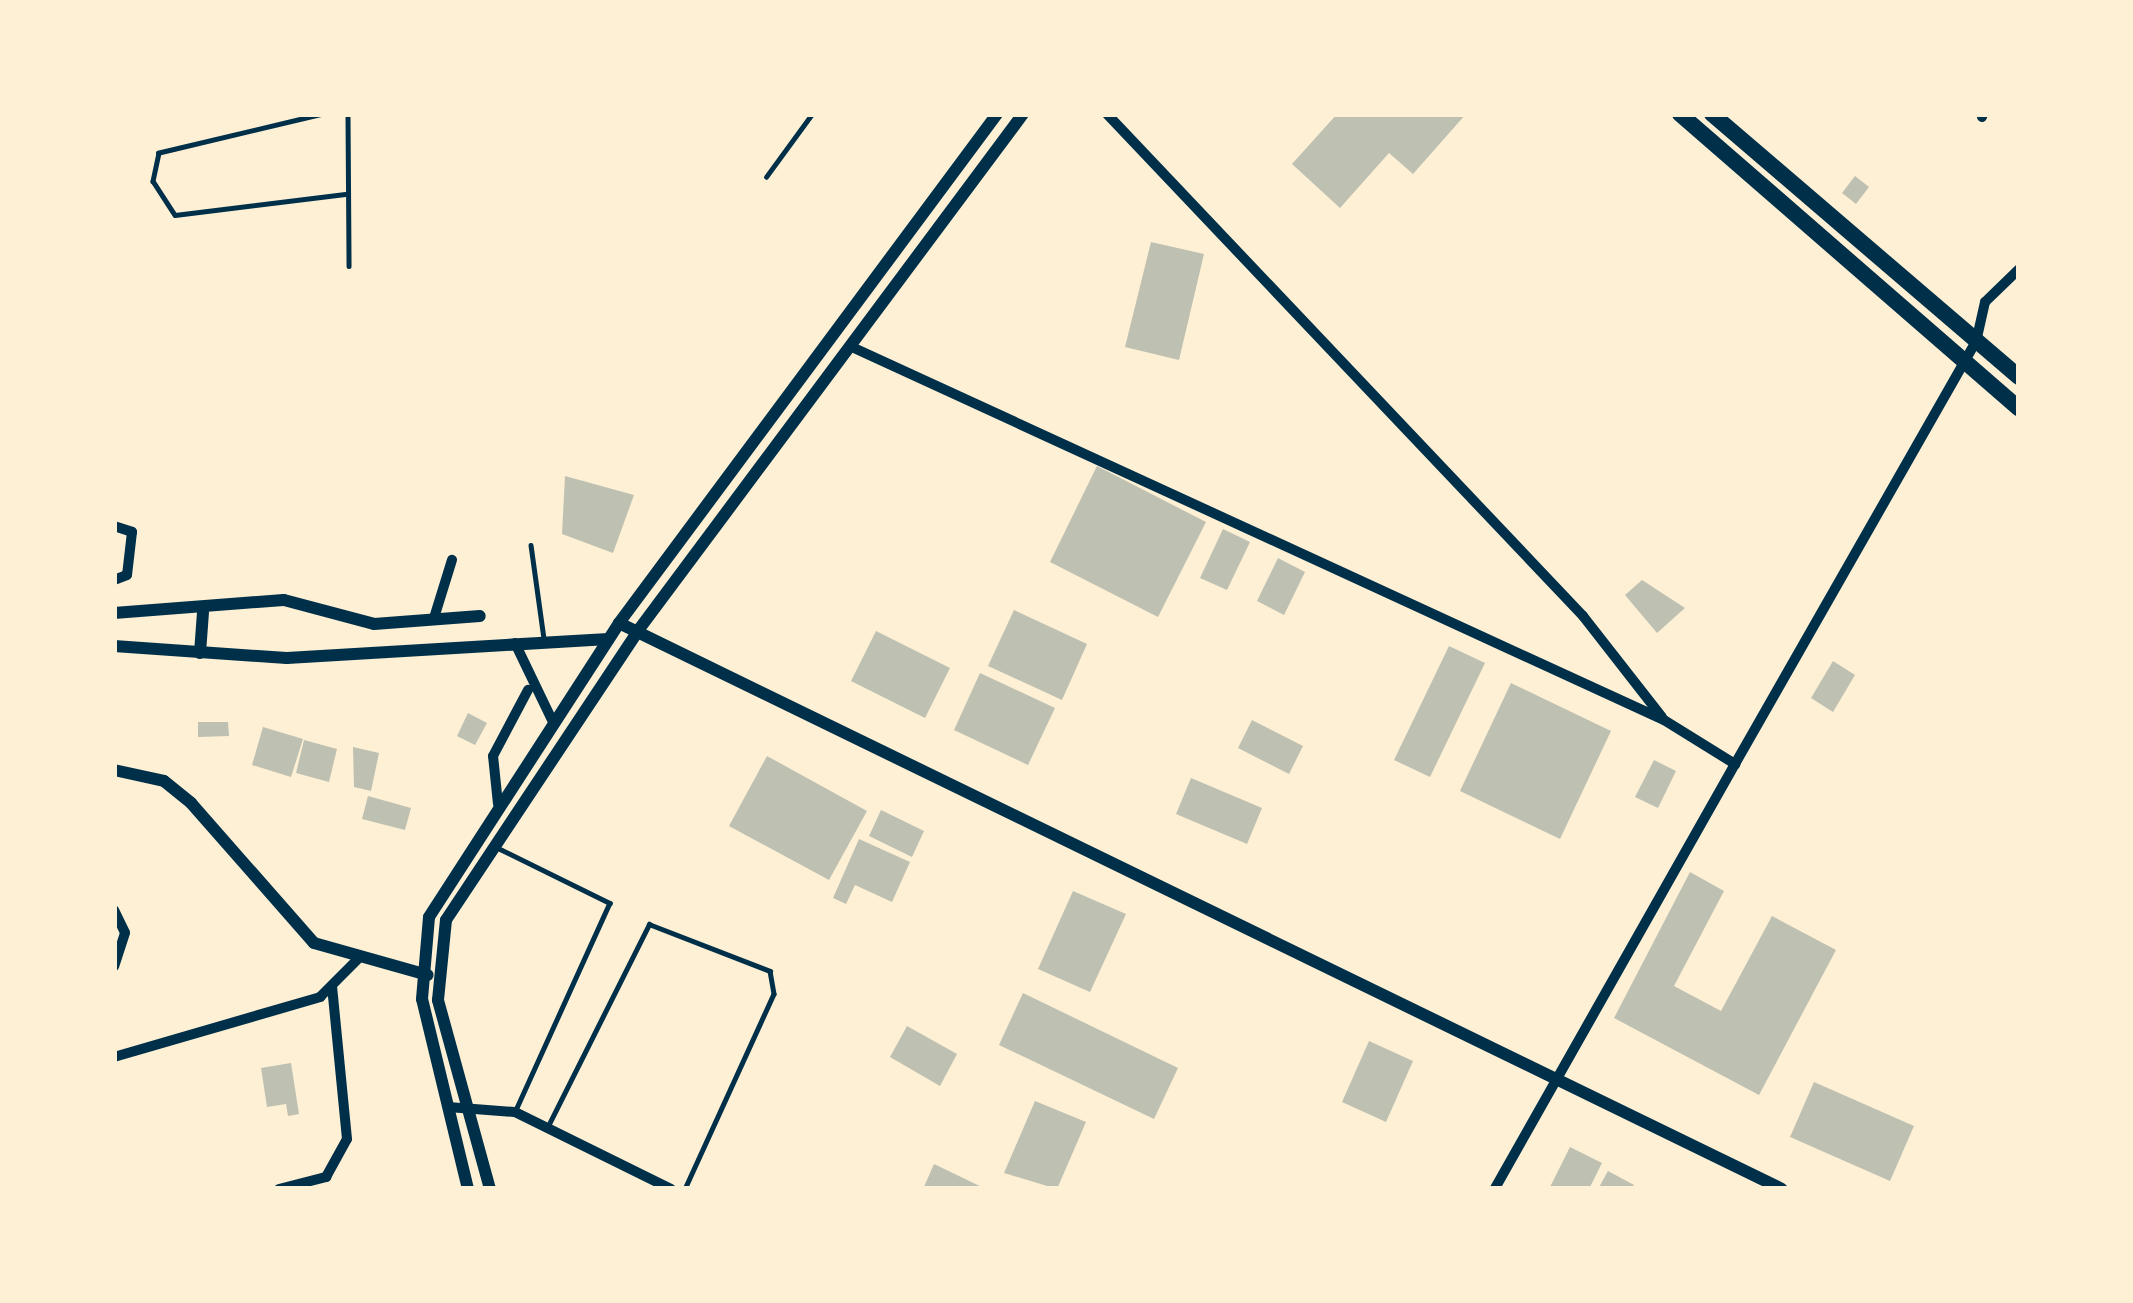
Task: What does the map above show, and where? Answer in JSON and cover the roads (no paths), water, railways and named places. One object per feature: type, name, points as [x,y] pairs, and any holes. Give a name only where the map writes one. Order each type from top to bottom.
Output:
[{"type":"main road","points":[[1680,114],[2019,409]]},
{"type":"main road","points":[[1712,114],[2019,377]]},
{"type":"street","points":[[468,1189],[448,1108],[428,974],[429,917],[619,623],[997,114]]},
{"type":"street","points":[[490,1189],[470,1106],[428,974],[446,920],[637,632],[854,348],[1023,114]]},
{"type":"street","points":[[1107,114],[1583,616],[1664,720]]},
{"type":"street","points":[[1495,1189],[1976,342],[1985,302],[2019,268]]},
{"type":"street","points":[[854,348],[1664,720],[1736,764]]},
{"type":"street","points":[[114,526],[132,532],[128,575],[114,580]]},
{"type":"street","points":[[434,618],[452,560]]},
{"type":"street","points":[[114,613],[203,612],[284,600],[405,622],[480,616]]},
{"type":"street","points":[[200,653],[203,612]]},
{"type":"street","points":[[405,622],[407,646]]},
{"type":"street","points":[[619,623],[1781,1189]]},
{"type":"street","points":[[114,646],[287,658],[511,639],[608,639]]},
{"type":"street","points":[[498,804],[493,756],[528,690],[528,657],[511,639]]},
{"type":"street","points":[[578,684],[594,695]]},
{"type":"street","points":[[528,690],[553,722]]},
{"type":"street","points":[[114,770],[164,781],[287,920],[358,959],[428,974]]},
{"type":"street","points":[[114,910],[125,932],[114,966]]},
{"type":"street","points":[[114,1057],[332,987],[358,959]]},
{"type":"street","points":[[279,1189],[325,1183],[346,1139],[332,987]]},
{"type":"street","points":[[448,1108],[514,1112],[671,1189]]},
{"type":"lane","points":[[323,114],[159,153],[153,181],[175,215],[345,194]]},
{"type":"lane","points":[[348,114],[345,194],[350,266]]},
{"type":"lane","points":[[766,177],[812,114]]},
{"type":"lane","points":[[531,545],[544,639]]},
{"type":"lane","points":[[492,845],[610,903],[514,1112]]},
{"type":"lane","points":[[547,1128],[650,924],[770,971],[774,994],[685,1189]]}]
